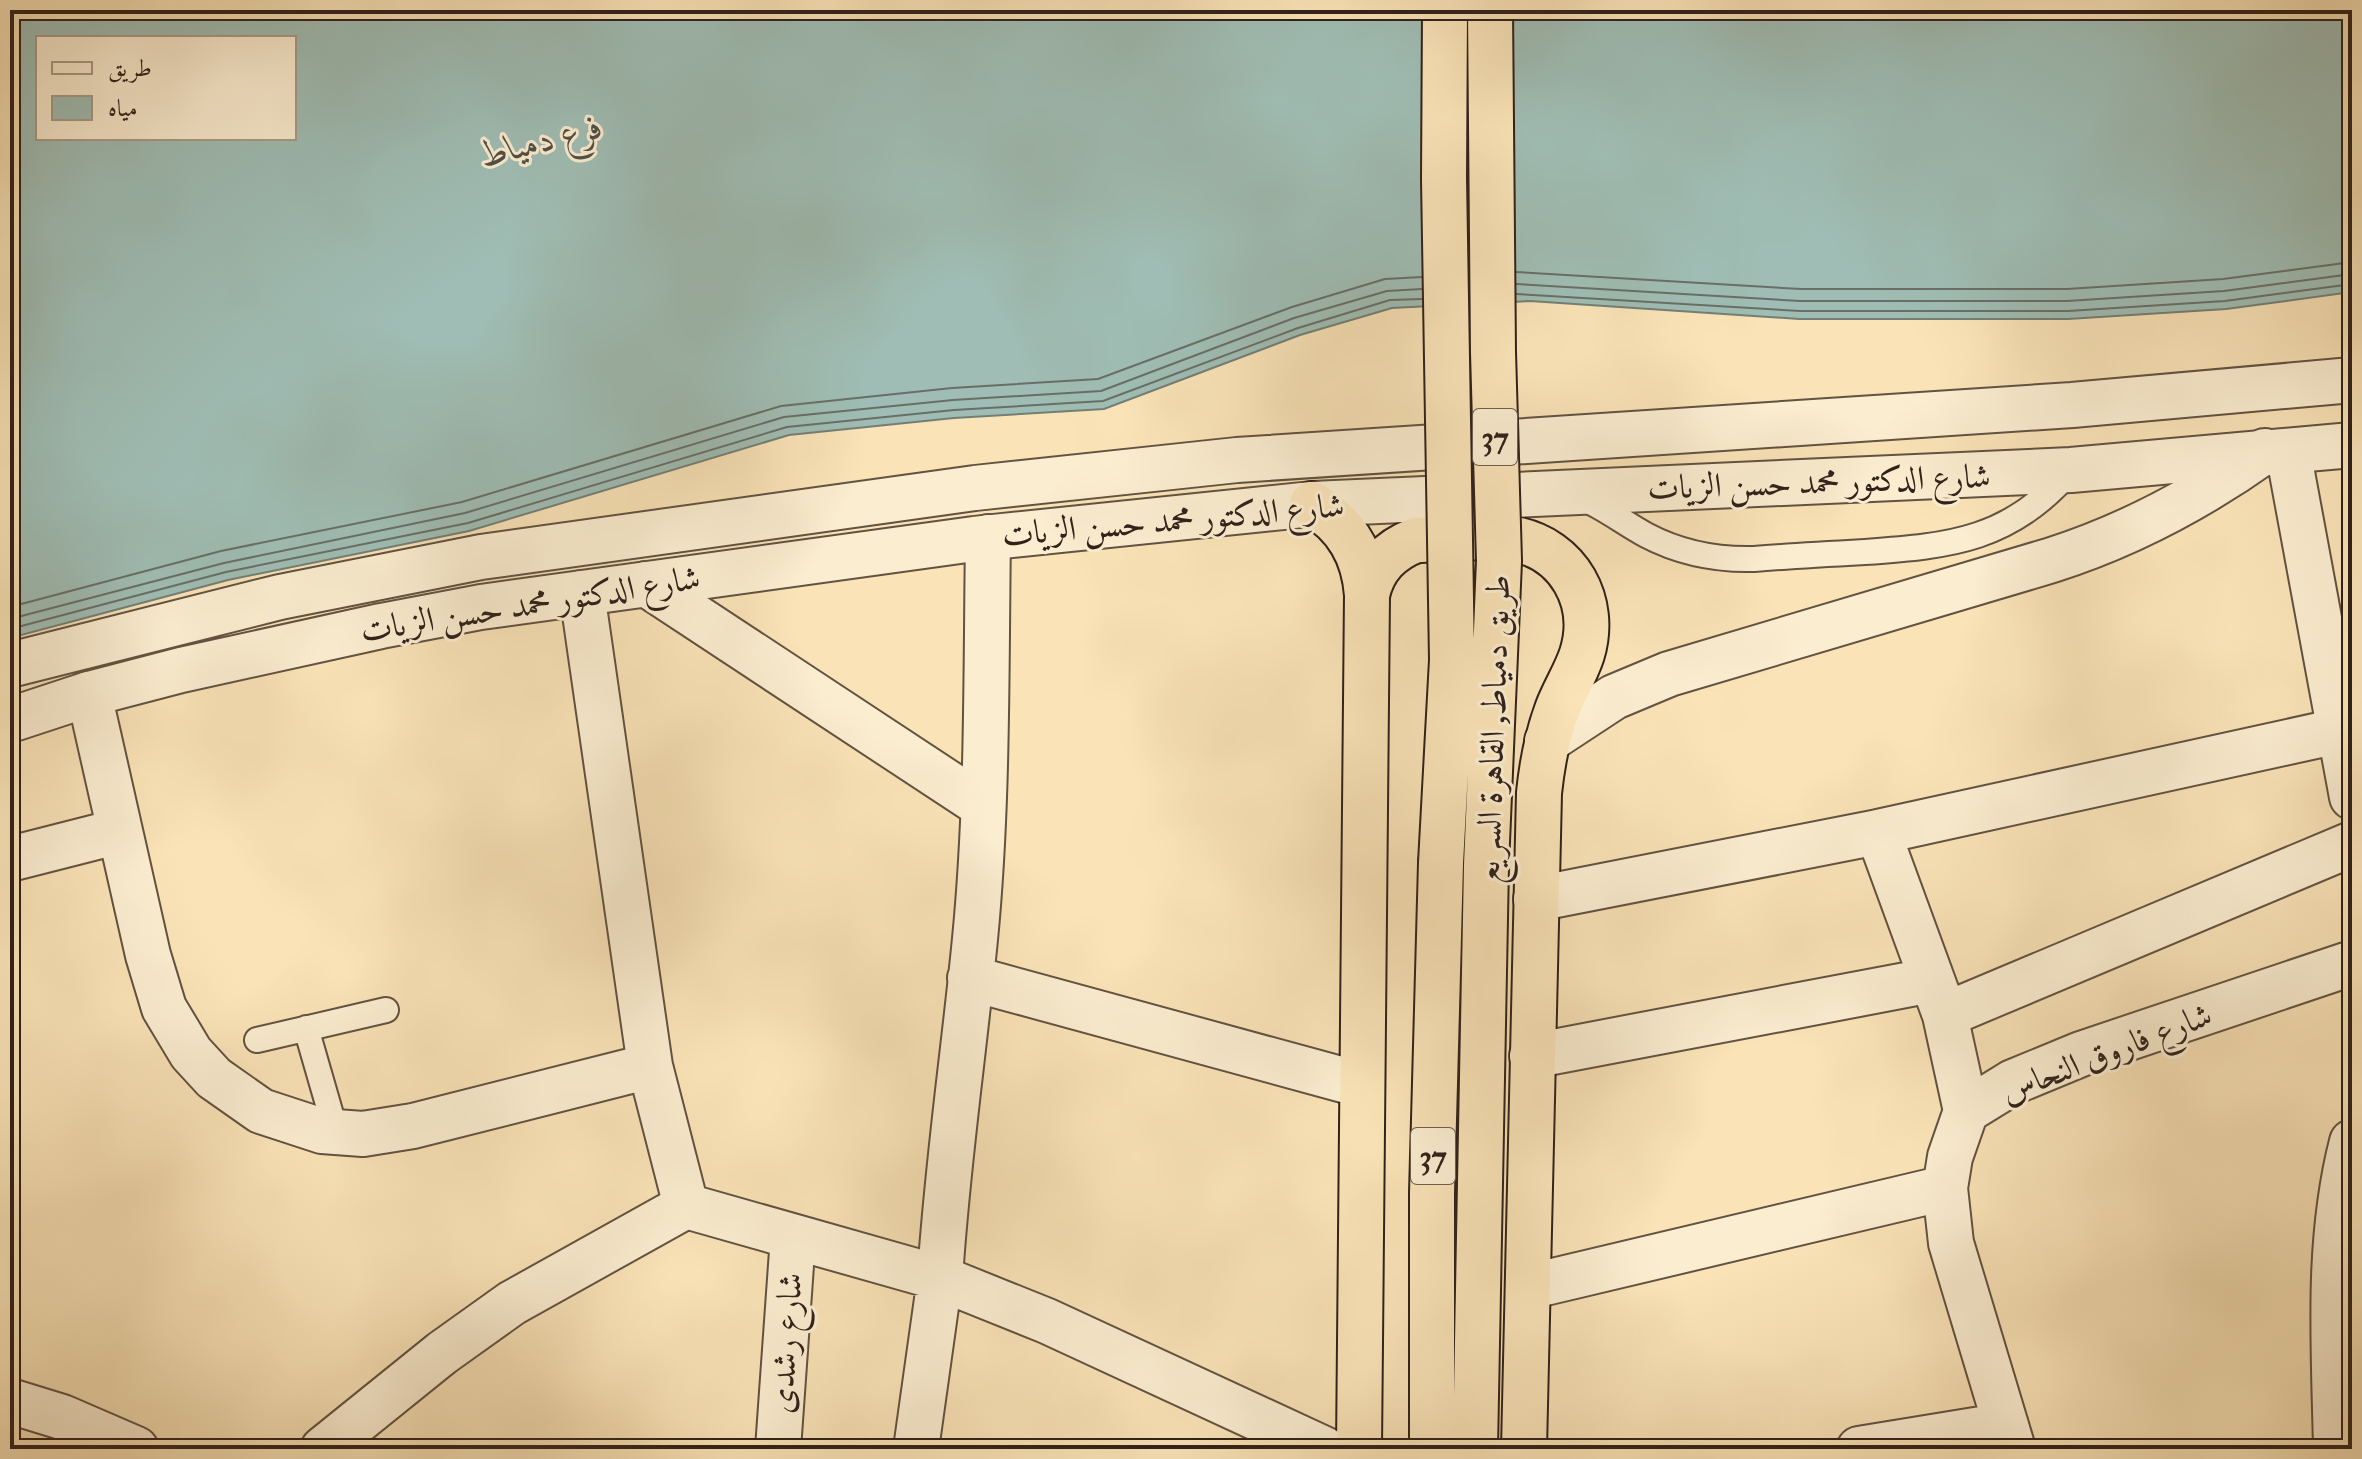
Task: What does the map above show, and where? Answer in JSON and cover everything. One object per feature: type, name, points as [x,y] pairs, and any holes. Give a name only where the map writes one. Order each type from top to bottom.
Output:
[{"type":"highway","name":"طريق دمياط, القاهرة السريع","points":[[1432,1449],[1432,1193],[1441,863],[1452,660],[1444,179],[1445,10]]},
{"type":"highway","name":"طريق دمياط, القاهرة السريع","points":[[1475,1449],[1486,865],[1499,561],[1493,352],[1490,10]]},
{"type":"highway","points":[[1312,504],[1334,520],[1352,541],[1363,567],[1367,595],[1359,1449]]},
{"type":"highway","points":[[1367,595],[1380,565],[1396,549],[1416,540],[1510,538],[1530,542],[1548,551],[1563,564],[1584,598],[1586,637],[1547,741],[1539,793],[1524,1449]]},
{"type":"street","name":"شارع الدكتور محمد حسن الزيات","points":[[10,665],[280,597],[466,559],[975,488],[1237,460],[2056,407],[2352,380]]},
{"type":"street","name":"شارع الدكتور محمد حسن الزيات","points":[[10,720],[89,694],[181,670],[481,607],[988,537],[1312,504],[2071,470],[2352,445]]},
{"type":"street","points":[[1547,741],[1614,697],[1669,674],[2052,560],[2109,540],[2189,501],[2276,451],[2352,797]]},
{"type":"street","points":[[921,1448],[940,1278],[949,1156],[970,978],[983,806],[988,537]]},
{"type":"street","points":[[646,584],[983,806]]},
{"type":"street","points":[[582,593],[650,1066],[686,1206]]},
{"type":"street","points":[[89,694],[148,955],[164,1008],[191,1053],[214,1078],[261,1111],[322,1131],[363,1134],[413,1126],[650,1066]]},
{"type":"street","points":[[1536,899],[1878,832],[2338,731]]},
{"type":"street","points":[[10,859],[120,831]]},
{"type":"street","points":[[1878,832],[1938,998],[1966,1111]]},
{"type":"street","points":[[1532,1056],[1938,998],[2352,844]]},
{"type":"street","name":"شارع فاروق النحاس","points":[[2010,1437],[1951,1243],[1945,1188],[1950,1157],[1966,1111],[2013,1082],[2081,1054],[2352,963]]},
{"type":"street","points":[[970,978],[1362,1085]]},
{"type":"street","points":[[2336,1449],[2344,1397],[2333,1280],[2345,1212],[2352,1142]]},
{"type":"street","points":[[1528,1287],[1945,1188]]},
{"type":"street","points":[[323,1449],[442,1353],[512,1303],[686,1206],[940,1278],[1047,1321],[1324,1449]]},
{"type":"street","name":"شارع رشدى","points":[[778,1449],[793,1237]]},
{"type":"street","points":[[10,1401],[75,1422],[136,1449]]},
{"type":"street","points":[[1859,1449],[2010,1437]]},
{"type":"lane","points":[[1565,491],[1599,506],[1669,546],[1711,557],[1754,559],[1931,547],[1970,539],[1996,529],[2042,500],[2071,470]]},
{"type":"lane","points":[[257,1040],[386,1010]]},
{"type":"lane","points":[[306,1028],[336,1132]]},
{"type":"water","name":"فرع دمياط","points":[[10,10],[2352,10],[2352,292],[2226,309],[2068,319],[1799,319],[1530,301],[1392,308],[1300,335],[1104,409],[954,418],[789,435],[469,531],[228,580],[10,638]]}]
